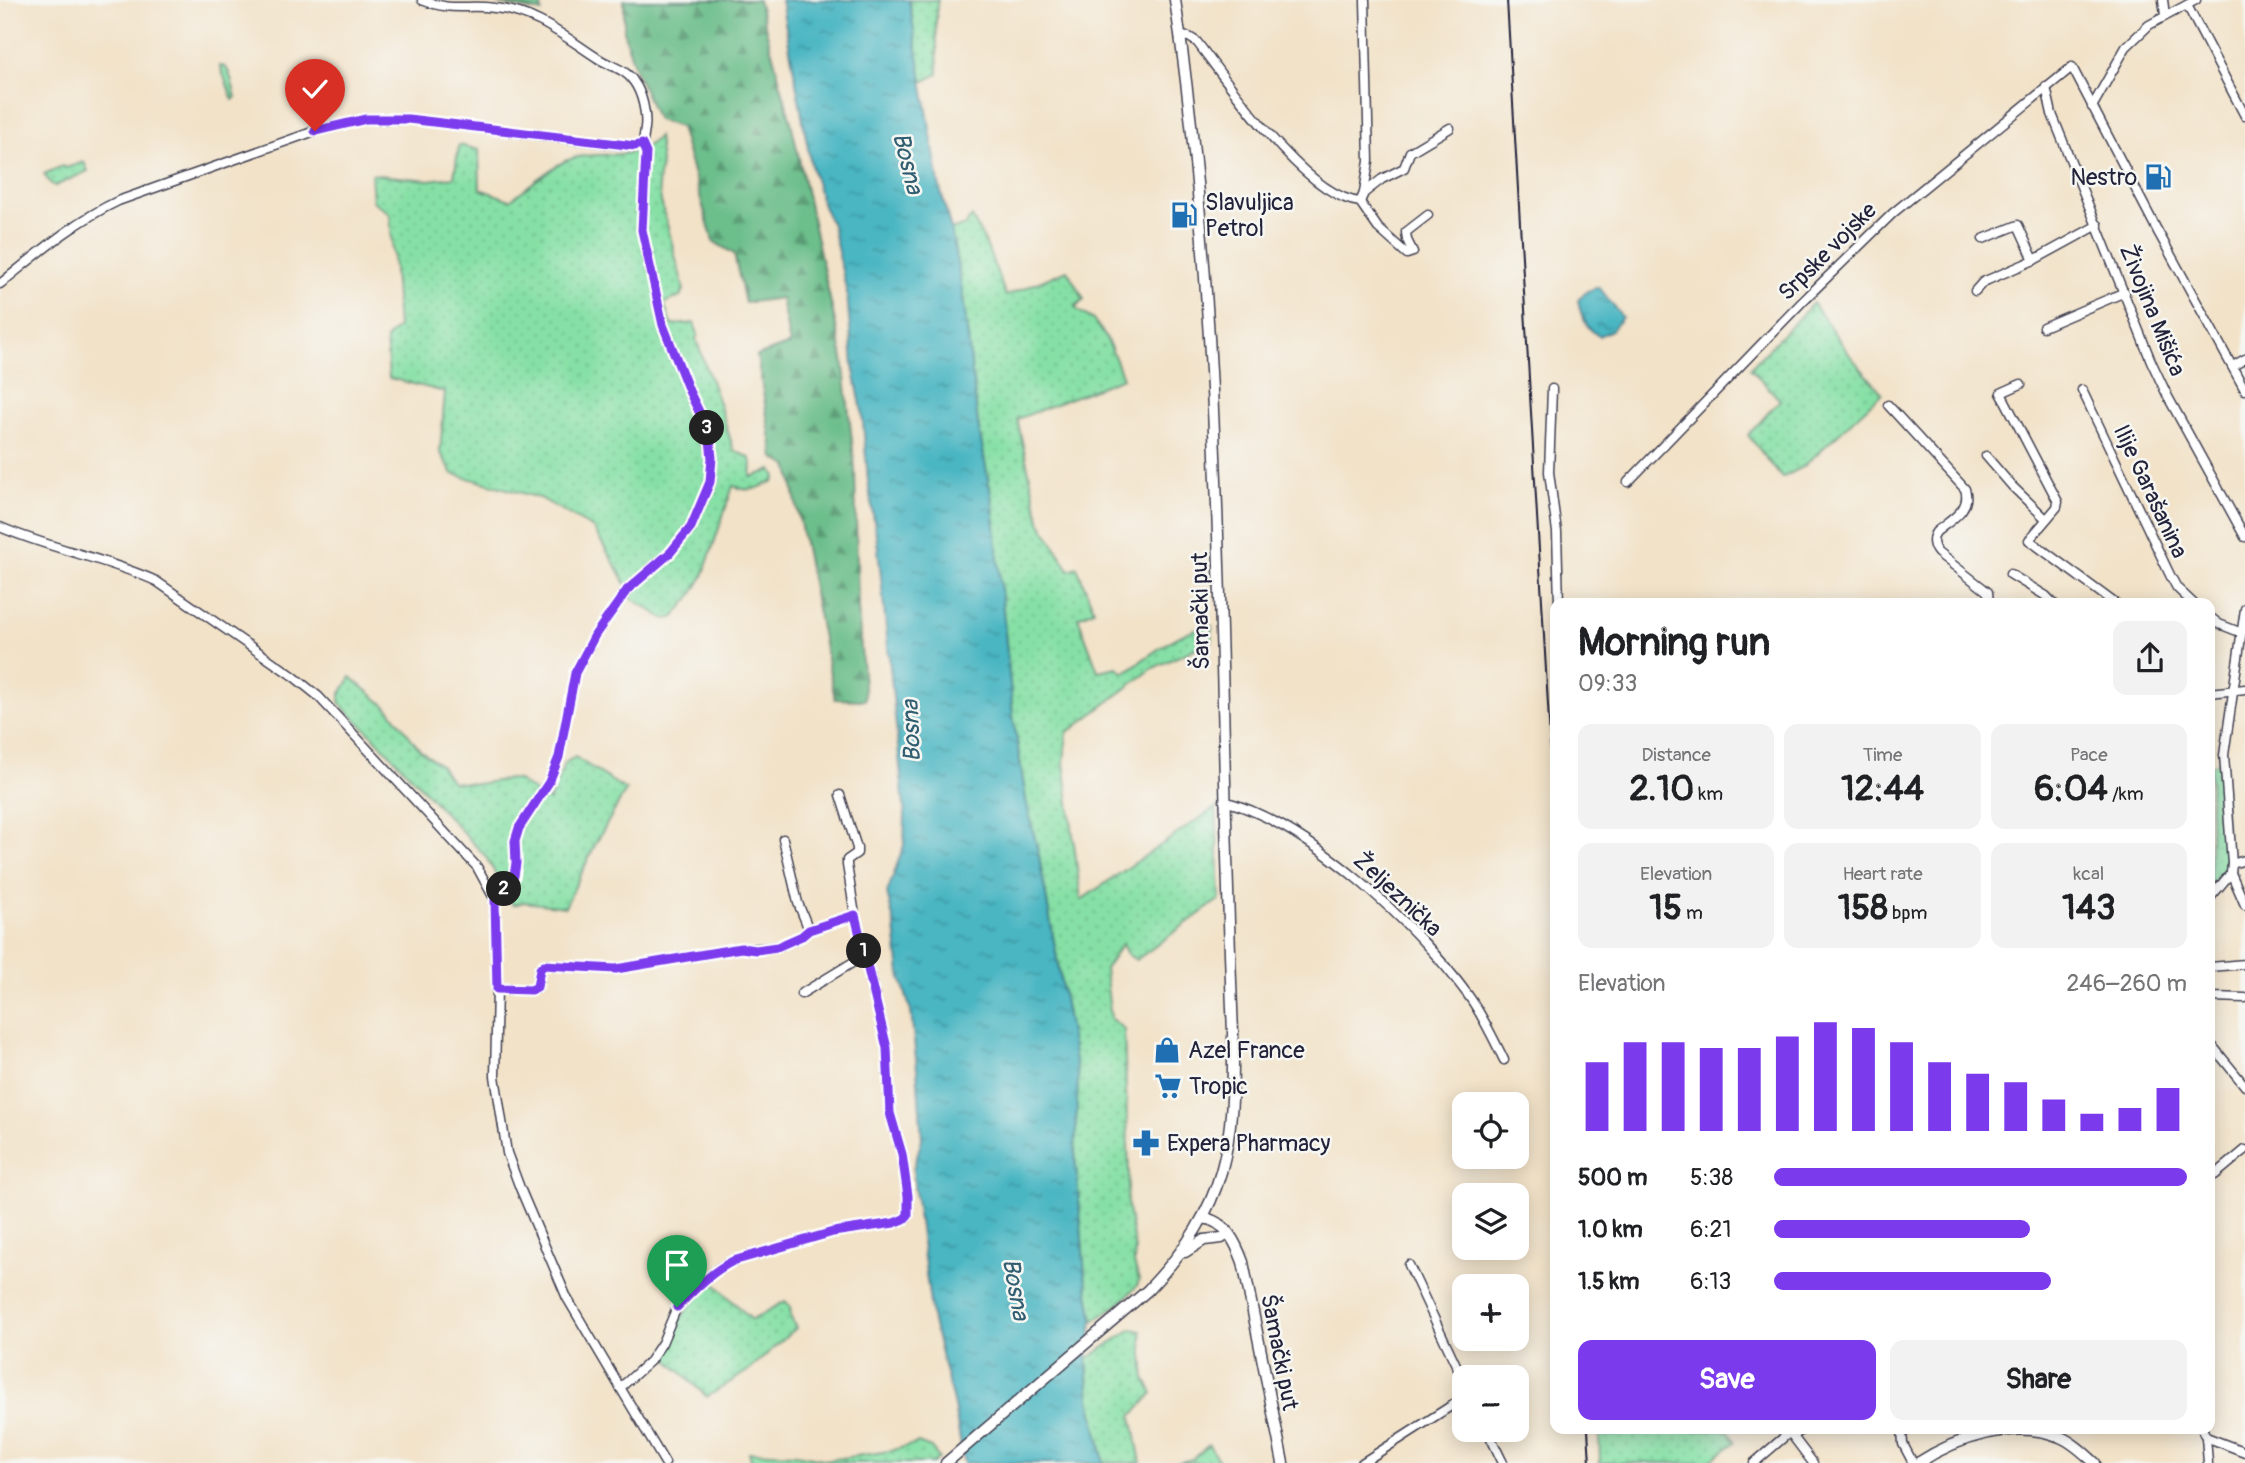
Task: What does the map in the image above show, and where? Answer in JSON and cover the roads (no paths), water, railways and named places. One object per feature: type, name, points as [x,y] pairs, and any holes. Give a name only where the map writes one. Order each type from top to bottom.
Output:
[{"type":"main road","name":"Šamački put","points":[[1175,0],[1202,232],[1211,367],[1234,1101],[1226,1159],[1203,1219],[1211,1219],[1222,1226],[1238,1250],[1246,1273],[1283,1463]]},
{"type":"main road","points":[[946,1463],[1148,1290],[1178,1256],[1203,1219],[1209,1230],[1238,1250]]},
{"type":"main road","points":[[1178,1256],[1204,1240],[1222,1238]]},
{"type":"main road","points":[[1915,1463],[1971,1438],[1992,1434]]},
{"type":"main road","points":[[2051,1434],[2063,1438],[2095,1463]]},
{"type":"street","points":[[422,0],[451,9],[495,8],[546,23],[606,63],[624,71],[636,83],[646,127],[642,144],[646,153],[642,230],[663,325],[705,424],[712,458],[710,482],[691,527],[670,553],[627,590],[595,635],[575,673],[559,757],[549,782],[519,828],[515,841],[514,876],[495,900]]},
{"type":"street","points":[[1365,0],[1369,161],[1362,197],[1378,228],[1407,254],[1413,252],[1406,232],[1427,215]]},
{"type":"street","points":[[2163,0],[2165,15]]},
{"type":"street","points":[[2196,0],[2149,25],[2126,47],[2092,107],[2245,390]]},
{"type":"street","points":[[2187,5],[2245,116]]},
{"type":"street","points":[[1180,36],[1198,42],[1250,112],[1301,168],[1347,201],[1362,197],[1382,178],[1404,167],[1410,152],[1450,128]]},
{"type":"street","name":"Srpske vojske","points":[[1628,482],[1802,302],[1893,213],[2072,67],[2092,107]]},
{"type":"street","name":"Živojina Mišića","points":[[2046,87],[2052,114],[2168,397],[2245,537]]},
{"type":"street","points":[[0,284],[102,209],[271,145],[366,119],[408,119],[635,146],[642,144]]},
{"type":"street","points":[[1983,239],[2018,225],[2034,260]]},
{"type":"street","points":[[1975,291],[1983,282],[2034,260],[2098,225]]},
{"type":"street","points":[[2043,327],[2125,292]]},
{"type":"street","points":[[2233,366],[2245,359]]},
{"type":"street","points":[[2021,384],[2001,393],[2058,502],[2057,507],[2029,540],[2108,598]]},
{"type":"street","points":[[1552,389],[1549,472],[1557,532],[1559,598]]},
{"type":"street","name":"Ilije Garašanina","points":[[2082,390],[2170,575],[2177,588],[2188,598]]},
{"type":"street","points":[[1888,405],[1965,489],[1968,498],[1966,507],[1936,532],[1933,545],[1938,553],[1988,592],[1988,598]]},
{"type":"street","points":[[1986,456],[2046,519]]},
{"type":"street","points":[[0,527],[49,546],[88,555],[156,581],[293,676],[318,696],[477,866],[495,900],[495,1076],[508,1153],[567,1298],[665,1463]]},
{"type":"street","points":[[2010,574],[2048,598]]},
{"type":"street","points":[[2245,609],[2224,755],[2232,868],[2245,906]]},
{"type":"street","points":[[2215,624],[2242,633]]},
{"type":"street","points":[[2215,692],[2245,689]]},
{"type":"street","points":[[620,1388],[650,1361],[662,1343],[677,1307],[719,1268],[733,1261],[833,1232],[894,1223],[908,1215],[902,1154],[890,1113],[887,1048],[855,915],[847,865],[847,860],[858,853],[840,794]]},
{"type":"street","name":"Željeznička","points":[[1224,802],[1246,807],[1303,838],[1339,865],[1415,931],[1470,997],[1504,1060]]},
{"type":"street","points":[[783,839],[797,903],[809,930]]},
{"type":"street","points":[[2215,891],[2232,868],[2245,860]]},
{"type":"street","points":[[497,989],[531,990],[537,987],[540,969],[544,965],[616,969],[741,948],[756,950],[777,947],[809,930],[855,915]]},
{"type":"street","points":[[801,994],[865,955]]},
{"type":"street","points":[[2215,967],[2245,964]]},
{"type":"street","points":[[2215,997],[2245,998]]},
{"type":"street","points":[[2215,1049],[2245,1086]]},
{"type":"street","points":[[2215,1175],[2245,1150]]},
{"type":"street","points":[[1409,1265],[1456,1365]]},
{"type":"street","points":[[1362,1463],[1452,1405]]},
{"type":"street","points":[[1754,1463],[1789,1434]]},
{"type":"street","points":[[1791,1434],[1813,1463]]},
{"type":"street","points":[[1902,1434],[1903,1444],[1915,1463]]},
{"type":"street","points":[[2205,1434],[2208,1463]]},
{"type":"street","points":[[2207,1434],[2245,1452]]},
{"type":"street","points":[[1493,1442],[1503,1463]]},
{"type":"water","name":"Bosna","points":[[781,0],[909,0],[939,184],[963,296],[978,424],[993,505],[1013,716],[1026,800],[1039,856],[1078,1078],[1075,1152],[1085,1276],[1093,1321],[1087,1359],[1088,1379],[1104,1463],[964,1463],[954,1406],[932,1318],[914,1184],[913,1169],[922,1139],[917,1069],[911,1012],[900,974],[895,927],[887,893],[904,845],[905,816],[862,411],[853,366],[847,293],[832,225],[823,206],[811,165]]},
{"type":"water","points":[[1599,287],[1622,317],[1612,330],[1599,336],[1584,320],[1578,300],[1587,291]]},
{"type":"railway","points":[[1507,0],[1550,739]]},
{"type":"railway","points":[[1588,1434],[1590,1463]]},
{"type":"place","name":"Nestro","points":[[2158,177]]},
{"type":"place","name":"Slavuljica Petrol","points":[[1184,215]]},
{"type":"place","name":"Azel France","points":[[1167,1050]]},
{"type":"place","name":"Tropic","points":[[1168,1086]]},
{"type":"place","name":"Expera Pharmacy","points":[[1146,1143]]}]
